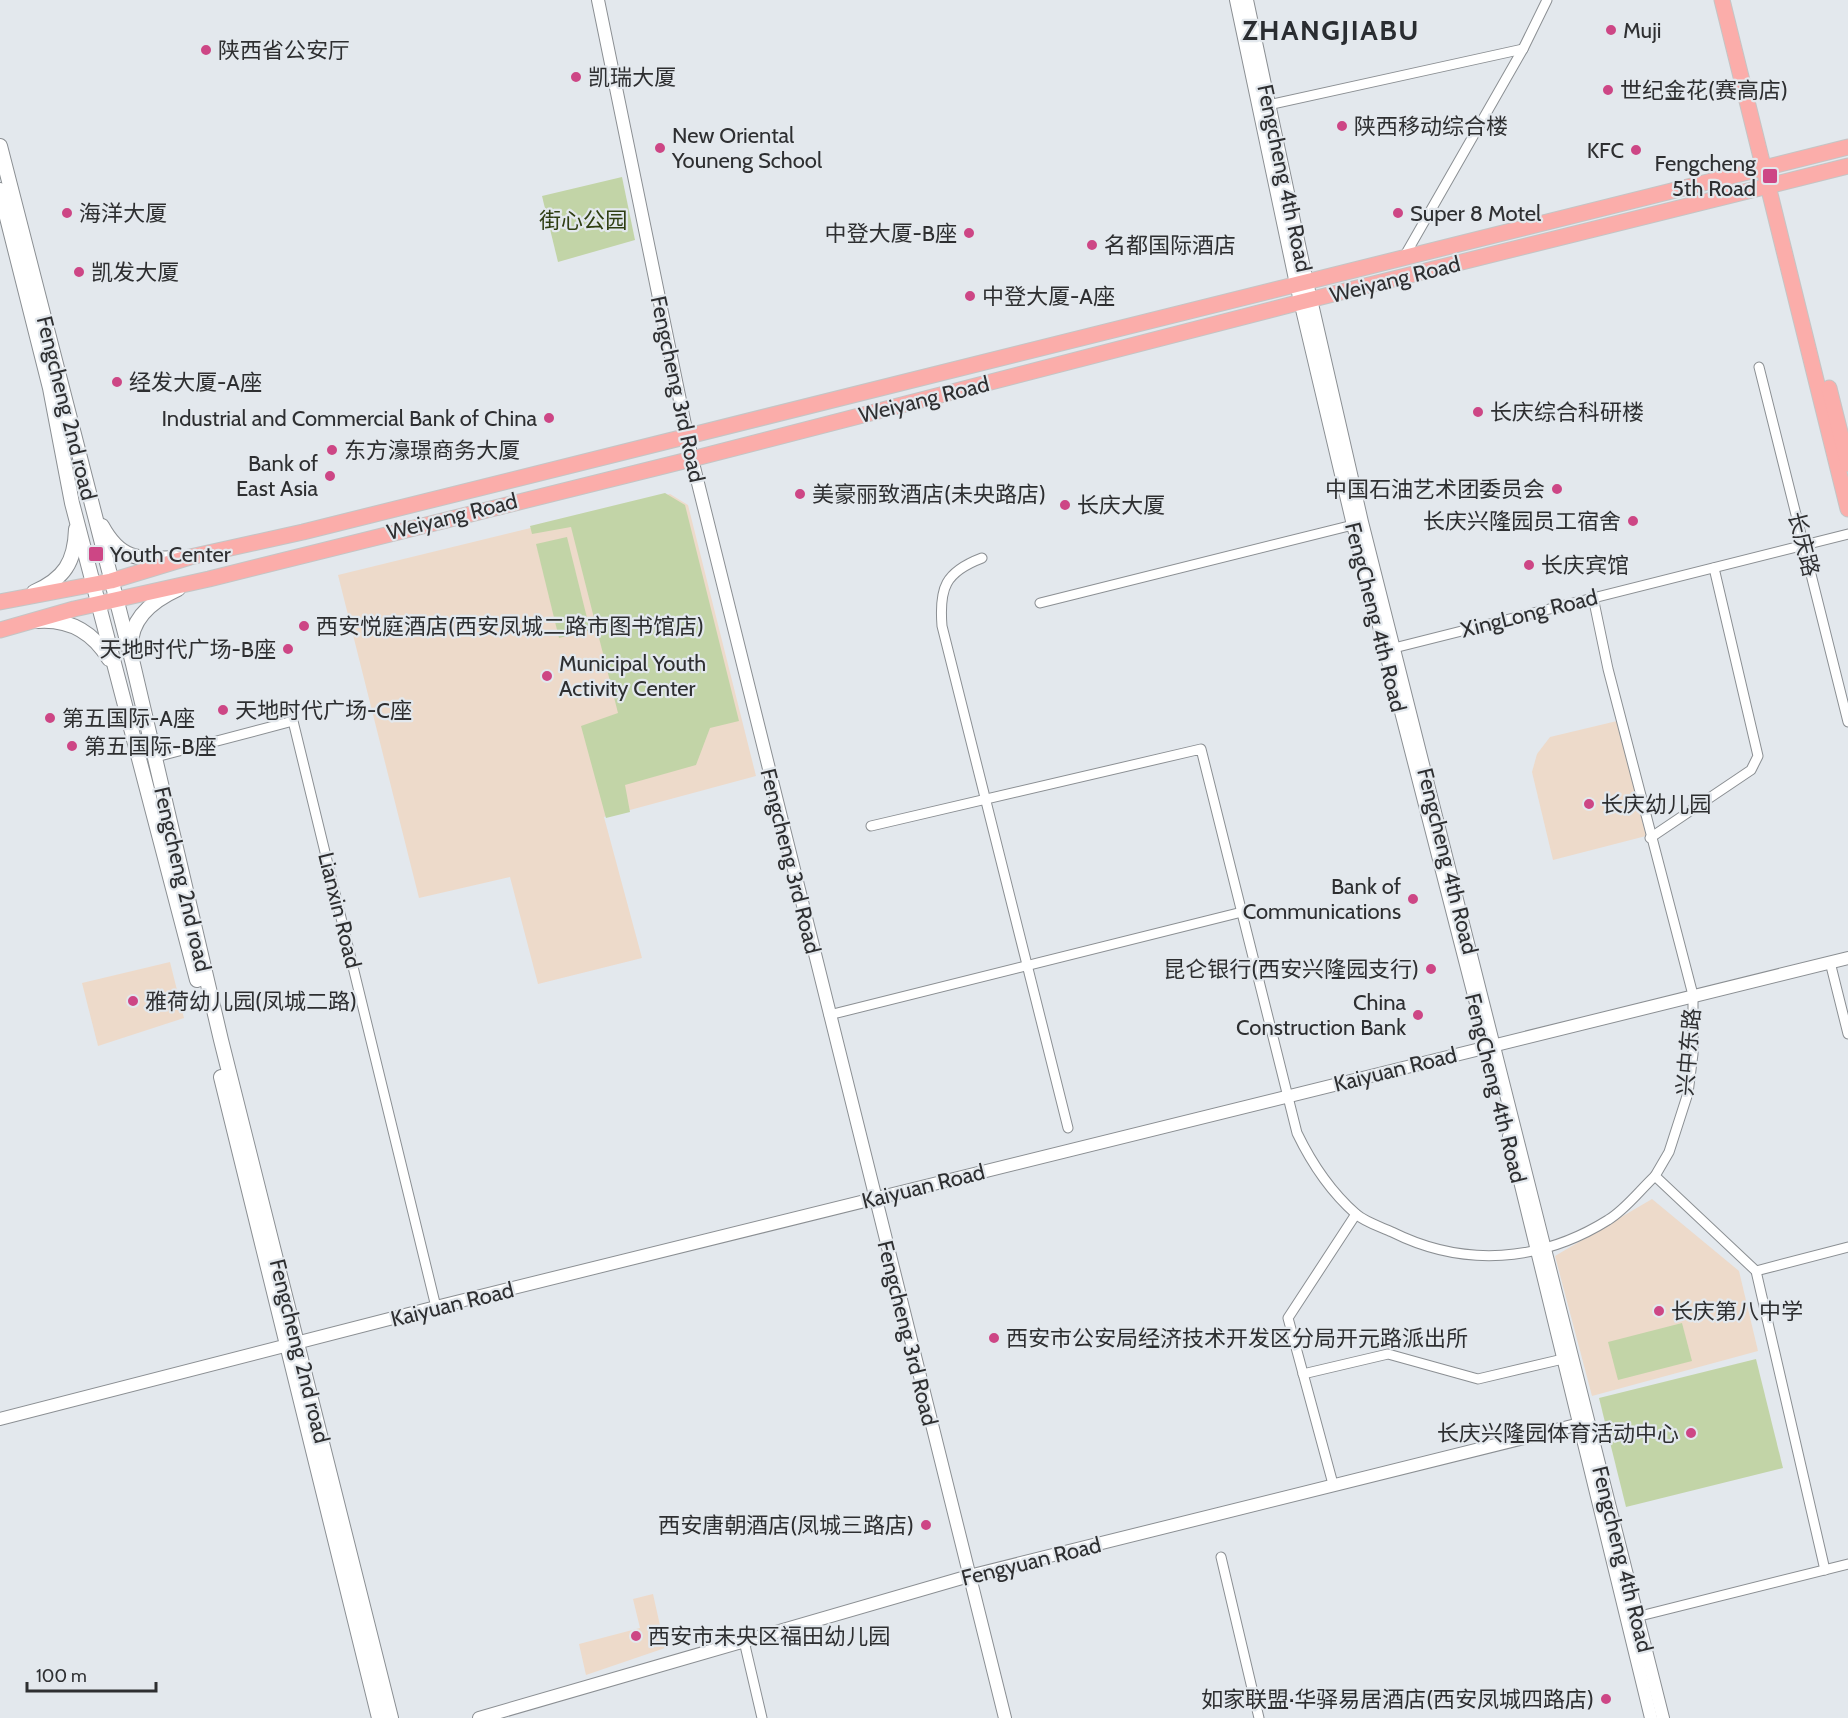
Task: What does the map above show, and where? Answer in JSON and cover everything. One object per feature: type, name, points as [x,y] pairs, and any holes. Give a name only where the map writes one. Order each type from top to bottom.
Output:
[{"type":"main road","points":[[1722,0],[1848,464]]},
{"type":"main road","points":[[1732,0],[1768,166]]},
{"type":"main road","name":"Fengcheng 2nd road","points":[[0,146],[156,757],[162,794],[379,1718]]},
{"type":"main road","name":"Weiyang Road","points":[[6,601],[94,582],[111,581],[190,557],[687,437],[1848,147]]},
{"type":"main road","name":"Weiyang Road","points":[[0,630],[64,611],[187,584],[692,459],[1306,301],[1848,166]]},
{"type":"main road","points":[[1773,185],[1848,509]]},
{"type":"main road","name":"Fengcheng 2nd road","points":[[0,190],[50,388],[72,503],[391,1718]]},
{"type":"main road","points":[[89,496],[111,542],[129,556],[141,558],[190,557]]},
{"type":"main road","points":[[6,601],[50,585],[68,567],[75,542],[72,503]]},
{"type":"main road","points":[[133,664],[132,635],[145,611],[158,600],[187,584]]},
{"type":"main road","points":[[33,622],[63,623],[88,633],[101,646],[121,687]]},
{"type":"street","name":"Fengcheng 3rd Road","points":[[598,0],[692,459],[1005,1718]]},
{"type":"street","name":"Fengcheng 4th Road","points":[[1236,0],[1264,106]]},
{"type":"street","name":"Fengcheng 4th Road","points":[[1247,0],[1264,106],[1301,283]]},
{"type":"street","points":[[1404,257],[1523,49],[1547,0]]},
{"type":"street","points":[[1264,106],[1523,49]]},
{"type":"street","name":"FengCheng 4th Road","points":[[1301,283],[1389,650],[1491,1045],[1540,1250],[1563,1359],[1585,1423],[1651,1718]]},
{"type":"street","name":"长庆路","points":[[1760,367],[1848,722]]},
{"type":"street","points":[[1040,603],[1358,524]]},
{"type":"street","name":"XingLong Road","points":[[1389,650],[1848,534]]},
{"type":"street","points":[[982,558],[968,563],[948,578],[940,600],[942,626],[1068,1128]]},
{"type":"street","points":[[1650,838],[1751,770],[1758,756],[1714,568]]},
{"type":"street","name":"兴中东路","points":[[1356,1214],[1409,1241],[1465,1256],[1504,1257],[1540,1250],[1576,1238],[1611,1219],[1654,1176],[1669,1152],[1688,1093],[1692,1054],[1693,995],[1650,838],[1608,669],[1593,597]]},
{"type":"street","name":"Lianxin Road","points":[[156,757],[293,721],[436,1307]]},
{"type":"street","points":[[871,826],[1201,749],[1297,1133],[1311,1162],[1356,1214],[1288,1318],[1333,1484]]},
{"type":"street","points":[[829,1015],[1242,912]]},
{"type":"street","name":"Kaiyuan Road","points":[[0,1419],[436,1307],[1848,958]]},
{"type":"street","points":[[1830,962],[1848,1034]]},
{"type":"street","points":[[1654,1176],[1756,1271],[1825,1570]]},
{"type":"street","points":[[1756,1271],[1848,1247]]},
{"type":"street","name":"Fengcheng 4th Road","points":[[1540,1250],[1663,1718]]},
{"type":"street","points":[[1303,1374],[1388,1354],[1478,1379],[1563,1359]]},
{"type":"street","name":"Fengyuan Road","points":[[479,1718],[506,1714],[744,1641],[969,1576],[1585,1423]]},
{"type":"street","points":[[1221,1557],[1259,1718]]},
{"type":"street","points":[[1636,1617],[1848,1564]]},
{"type":"street","points":[[744,1641],[762,1718]]},
{"type":"shaded area","name":"Municipal Youth Activity Center","points":[[670,494],[688,505],[756,776],[604,817],[642,958],[538,984],[510,877],[419,898],[338,575]]},
{"type":"shaded area","name":"长庆幼儿园","points":[[1617,721],[1646,836],[1553,860],[1532,772],[1537,754],[1550,737]]},
{"type":"shaded area","name":"雅荷幼儿园(凤城二路)","points":[[170,962],[184,1018],[98,1046],[82,983]]},
{"type":"shaded area","name":"长庆第八中学","points":[[1652,1199],[1739,1271],[1758,1351],[1592,1396],[1555,1256]]},
{"type":"shaded area","name":"西安市未央区福田幼儿园","points":[[653,1594],[665,1648],[586,1675],[579,1644],[640,1628],[633,1599]]},
{"type":"green space","name":"街心公园","points":[[622,177],[635,240],[558,262],[542,196]]},
{"type":"green space","points":[[665,493],[685,505],[739,721],[710,728],[696,765],[625,785],[630,812],[606,818],[581,726],[618,713],[571,527],[532,534],[530,526]]},
{"type":"green space","points":[[567,537],[590,630],[559,638],[536,544]]},
{"type":"green space","points":[[1682,1323],[1692,1361],[1618,1380],[1608,1342]]},
{"type":"green space","name":"长庆兴隆园体育活动中心","points":[[1756,1359],[1783,1468],[1626,1507],[1599,1398]]},
{"type":"place","name":"Muji","points":[[1611,30]]},
{"type":"place","name":"陕西省公安厅","points":[[206,50]]},
{"type":"place","name":"凯瑞大厦","points":[[576,77]]},
{"type":"place","name":"世纪金花(赛高店)","points":[[1608,90]]},
{"type":"place","name":"陕西移动综合楼","points":[[1342,126]]},
{"type":"place","name":"New Oriental Youneng School","points":[[660,148]]},
{"type":"place","name":"KFC","points":[[1636,150]]},
{"type":"place","name":"Fengcheng 5th Road","points":[[1770,176]]},
{"type":"place","name":"海洋大厦","points":[[67,213]]},
{"type":"place","name":"Super 8 Motel","points":[[1398,213]]},
{"type":"place","name":"中登大厦-B座","points":[[969,233]]},
{"type":"place","name":"名都国际酒店","points":[[1092,245]]},
{"type":"place","name":"凯发大厦","points":[[79,272]]},
{"type":"place","name":"中登大厦-A座","points":[[970,296]]},
{"type":"place","name":"经发大厦-A座","points":[[117,382]]},
{"type":"place","name":"长庆综合科研楼","points":[[1478,412]]},
{"type":"place","name":"Industrial and Commercial Bank of China","points":[[549,418]]},
{"type":"place","name":"东方濠璟商务大厦","points":[[332,450]]},
{"type":"place","name":"Bank of East Asia","points":[[330,476]]},
{"type":"place","name":"中国石油艺术团委员会","points":[[1557,489]]},
{"type":"place","name":"美豪丽致酒店(未央路店)","points":[[800,494]]},
{"type":"place","name":"长庆大厦","points":[[1065,505]]},
{"type":"place","name":"长庆兴隆园员工宿舍","points":[[1633,521]]},
{"type":"place","name":"Youth Center","points":[[96,554]]},
{"type":"place","name":"长庆宾馆","points":[[1529,565]]},
{"type":"place","name":"西安悦庭酒店(西安凤城二路市图书馆店)","points":[[304,626]]},
{"type":"place","name":"天地时代广场-B座","points":[[288,649]]},
{"type":"place","name":"Municipal Youth Activity Center","points":[[547,676]]},
{"type":"place","name":"天地时代广场-C座","points":[[223,710]]},
{"type":"place","name":"第五国际-A座","points":[[50,718]]},
{"type":"place","name":"第五国际-B座","points":[[72,746]]},
{"type":"place","name":"长庆幼儿园","points":[[1589,804]]},
{"type":"place","name":"Bank of Communications","points":[[1413,899]]},
{"type":"place","name":"昆仑银行(西安兴隆园支行)","points":[[1431,969]]},
{"type":"place","name":"雅荷幼儿园(凤城二路)","points":[[133,1001]]},
{"type":"place","name":"China Construction Bank","points":[[1418,1015]]},
{"type":"place","name":"长庆第八中学","points":[[1659,1311]]},
{"type":"place","name":"西安市公安局经济技术开发区分局开元路派出所","points":[[994,1338]]},
{"type":"place","name":"长庆兴隆园体育活动中心","points":[[1691,1433]]},
{"type":"place","name":"西安唐朝酒店(凤城三路店)","points":[[926,1525]]},
{"type":"place","name":"西安市未央区福田幼儿园","points":[[636,1636]]},
{"type":"place","name":"如家联盟·华驿易居酒店(西安凤城四路店)","points":[[1606,1699]]},
{"type":"district","name":"ZHANGJIABU","points":[[1331,30]]}]
